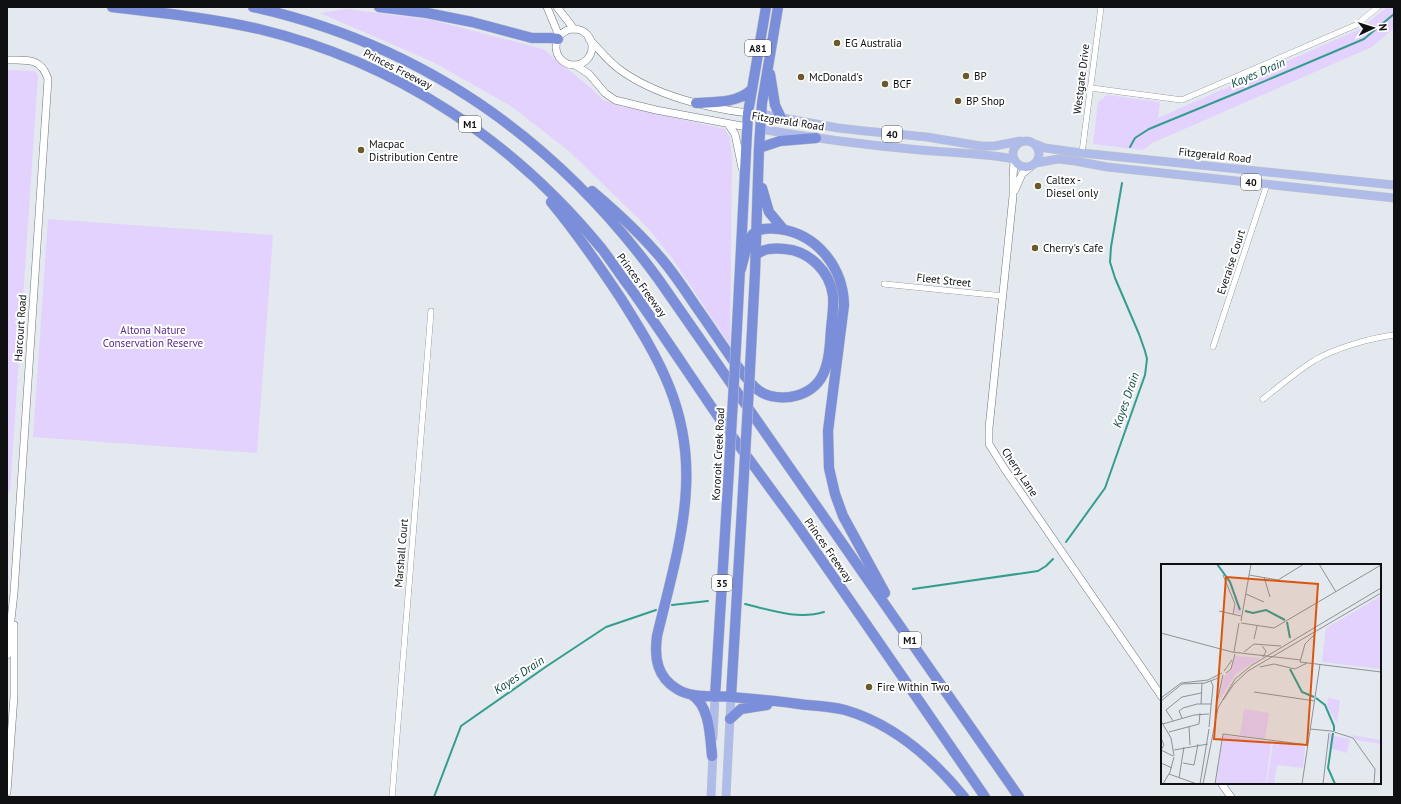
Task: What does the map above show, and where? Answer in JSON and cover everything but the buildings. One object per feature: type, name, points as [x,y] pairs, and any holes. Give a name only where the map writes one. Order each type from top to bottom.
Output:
[{"type":"highway","name":"Princes Freeway","points":[[112,7],[188,16],[244,26],[281,35],[336,53],[388,76],[428,97],[470,124],[513,158],[571,214],[603,250],[664,335],[715,412],[796,524],[985,797]]},
{"type":"highway","name":"Princes Freeway","points":[[253,7],[290,16],[380,48],[448,83],[497,115],[549,157],[582,188],[644,260],[1019,797]]},
{"type":"highway","points":[[379,7],[428,13],[472,22],[532,38],[559,37]]},
{"type":"highway","name":"A81","points":[[748,113],[766,7]]},
{"type":"highway","name":"A81","points":[[761,114],[778,7]]},
{"type":"highway","points":[[768,64],[775,105],[781,118]]},
{"type":"highway","points":[[696,103],[719,102],[738,98],[746,95],[751,90]]},
{"type":"highway","name":"Fitzgerald Road","points":[[748,113],[761,114]]},
{"type":"highway","name":"Kororoit Creek Road","points":[[716,697],[741,269],[742,218],[748,113]]},
{"type":"highway","points":[[760,129],[761,114]]},
{"type":"highway","points":[[497,115],[576,176],[644,239],[673,274],[727,351],[757,389],[770,396],[782,397],[796,395],[814,386],[823,375],[826,368],[830,354],[833,310],[832,290],[826,276],[819,266],[802,253],[788,249],[774,249],[763,251],[756,255]]},
{"type":"highway","name":"Fitzgerald Road","points":[[747,127],[760,129]]},
{"type":"highway","name":"35","points":[[731,697],[756,255],[760,129]]},
{"type":"highway","points":[[759,148],[780,142],[816,138]]},
{"type":"highway","points":[[513,158],[564,218],[591,253],[653,351],[668,380],[676,403],[682,429],[686,460],[686,502],[681,532],[657,636],[655,655],[658,667],[665,678],[677,690],[692,695],[786,702],[846,710],[888,728],[904,738],[937,767],[964,797]]},
{"type":"highway","points":[[759,174],[769,212],[784,230]]},
{"type":"highway","points":[[741,269],[749,240],[753,234],[757,231],[770,228],[784,230],[804,237],[823,251],[835,268],[842,288],[844,310],[829,416],[828,456],[832,482],[843,516],[879,584],[1019,797]]},
{"type":"highway","points":[[692,695],[702,707],[708,726],[712,756]]},
{"type":"highway","points":[[730,718],[741,709],[786,702]]},
{"type":"main road","name":"Fitzgerald Road","points":[[761,114],[838,128],[927,137],[981,146],[995,146],[1020,141]]},
{"type":"main road","name":"Fitzgerald Road","points":[[760,129],[816,138],[910,149],[1002,156],[1014,160]]},
{"type":"main road","name":"40","points":[[1020,141],[1028,140],[1035,144]]},
{"type":"main road","points":[[1014,160],[1012,155],[1014,147],[1020,141]]},
{"type":"main road","name":"Fitzgerald Road","points":[[1035,144],[1051,149],[1082,153],[1394,185]]},
{"type":"main road","points":[[1034,164],[1038,159],[1039,151],[1035,144]]},
{"type":"main road","name":"40","points":[[1014,160],[1021,166],[1025,167],[1058,159],[1107,167],[1394,198]]},
{"type":"main road","name":"Kororoit Creek Road","points":[[711,797],[716,697]]},
{"type":"main road","name":"35","points":[[726,797],[731,697]]},
{"type":"street","points":[[547,7],[559,37]]},
{"type":"street","points":[[558,7],[574,29]]},
{"type":"street","name":"Westgate Drive","points":[[1082,153],[1101,7]]},
{"type":"street","points":[[1090,88],[1182,100],[1356,25],[1378,7]]},
{"type":"street","points":[[574,29],[583,32],[589,38],[591,47],[589,56],[583,62],[575,65],[564,62],[558,56],[556,47],[559,37],[566,31],[574,29]]},
{"type":"street","name":"Fitzgerald Road","points":[[589,38],[618,69],[640,82],[696,103],[748,113]]},
{"type":"street","name":"Harcourt Road","points":[[7,60],[31,61],[42,66],[48,78],[14,593],[7,655]]},
{"type":"street","name":"Fitzgerald Road","points":[[575,65],[589,74],[605,94],[615,100],[656,110],[747,127]]},
{"type":"street","points":[[728,124],[735,134],[744,178]]},
{"type":"street","name":"Cherry Lane","points":[[1014,160],[1013,196],[989,428],[989,444],[1161,696]]},
{"type":"street","name":"Cherry Lane","points":[[1013,196],[1022,174],[1034,164]]},
{"type":"street","name":"Everaise Court","points":[[1213,347],[1267,184]]},
{"type":"street","name":"Fleet Street","points":[[884,284],[1003,296]]},
{"type":"street","name":"Marshall Court","points":[[392,797],[431,311]]},
{"type":"street","points":[[1263,399],[1316,360],[1336,351],[1375,338],[1394,335]]},
{"type":"street","name":"Harcourt Road","points":[[7,792],[14,696],[14,593]]},
{"type":"street","points":[[1222,784],[1231,797]]},
{"type":"green space","points":[[1387,7],[1394,7],[1394,28],[1372,47],[1152,143],[1143,150],[1093,144],[1098,102],[1107,95],[1160,102],[1158,118],[1360,29]]},
{"type":"green space","points":[[346,9],[432,20],[543,49],[592,89],[603,100],[620,106],[725,129],[730,138],[732,160],[730,345],[672,258],[648,228],[570,152],[511,106],[433,62],[320,13]]},
{"type":"green space","points":[[7,70],[35,71],[38,75],[10,491],[7,494]]},
{"type":"green space","name":"Altona Nature Conservation Reserve","points":[[48,219],[273,235],[257,453],[33,437]]},
{"type":"waterway","name":"Kayes Drain","points":[[1130,147],[1135,138],[1149,129],[1364,39],[1394,14]]},
{"type":"waterway","name":"Kayes Drain","points":[[1066,542],[1105,488],[1145,375],[1147,359],[1145,351],[1115,278],[1110,262],[1111,247],[1122,183]]},
{"type":"waterway","name":"Kayes Drain","points":[[913,589],[1038,571],[1053,559]]},
{"type":"waterway","name":"Kayes Drain","points":[[672,605],[708,601]]},
{"type":"waterway","name":"Kayes Drain","points":[[745,604],[794,615],[824,612]]},
{"type":"waterway","name":"Kayes Drain","points":[[434,797],[461,726],[606,627],[656,610]]},
{"type":"place","name":"EG Australia","points":[[837,43]]},
{"type":"place","name":"BP","points":[[966,76]]},
{"type":"place","name":"McDonald's","points":[[801,77]]},
{"type":"place","name":"BCF","points":[[885,84]]},
{"type":"place","name":"BP Shop","points":[[958,101]]},
{"type":"place","name":"Macpac Distribution Centre","points":[[361,150]]},
{"type":"place","name":"Caltex - Diesel only","points":[[1038,186]]},
{"type":"place","name":"Cherry's Cafe","points":[[1035,248]]},
{"type":"place","name":"Fire Within Two","points":[[869,687]]}]
